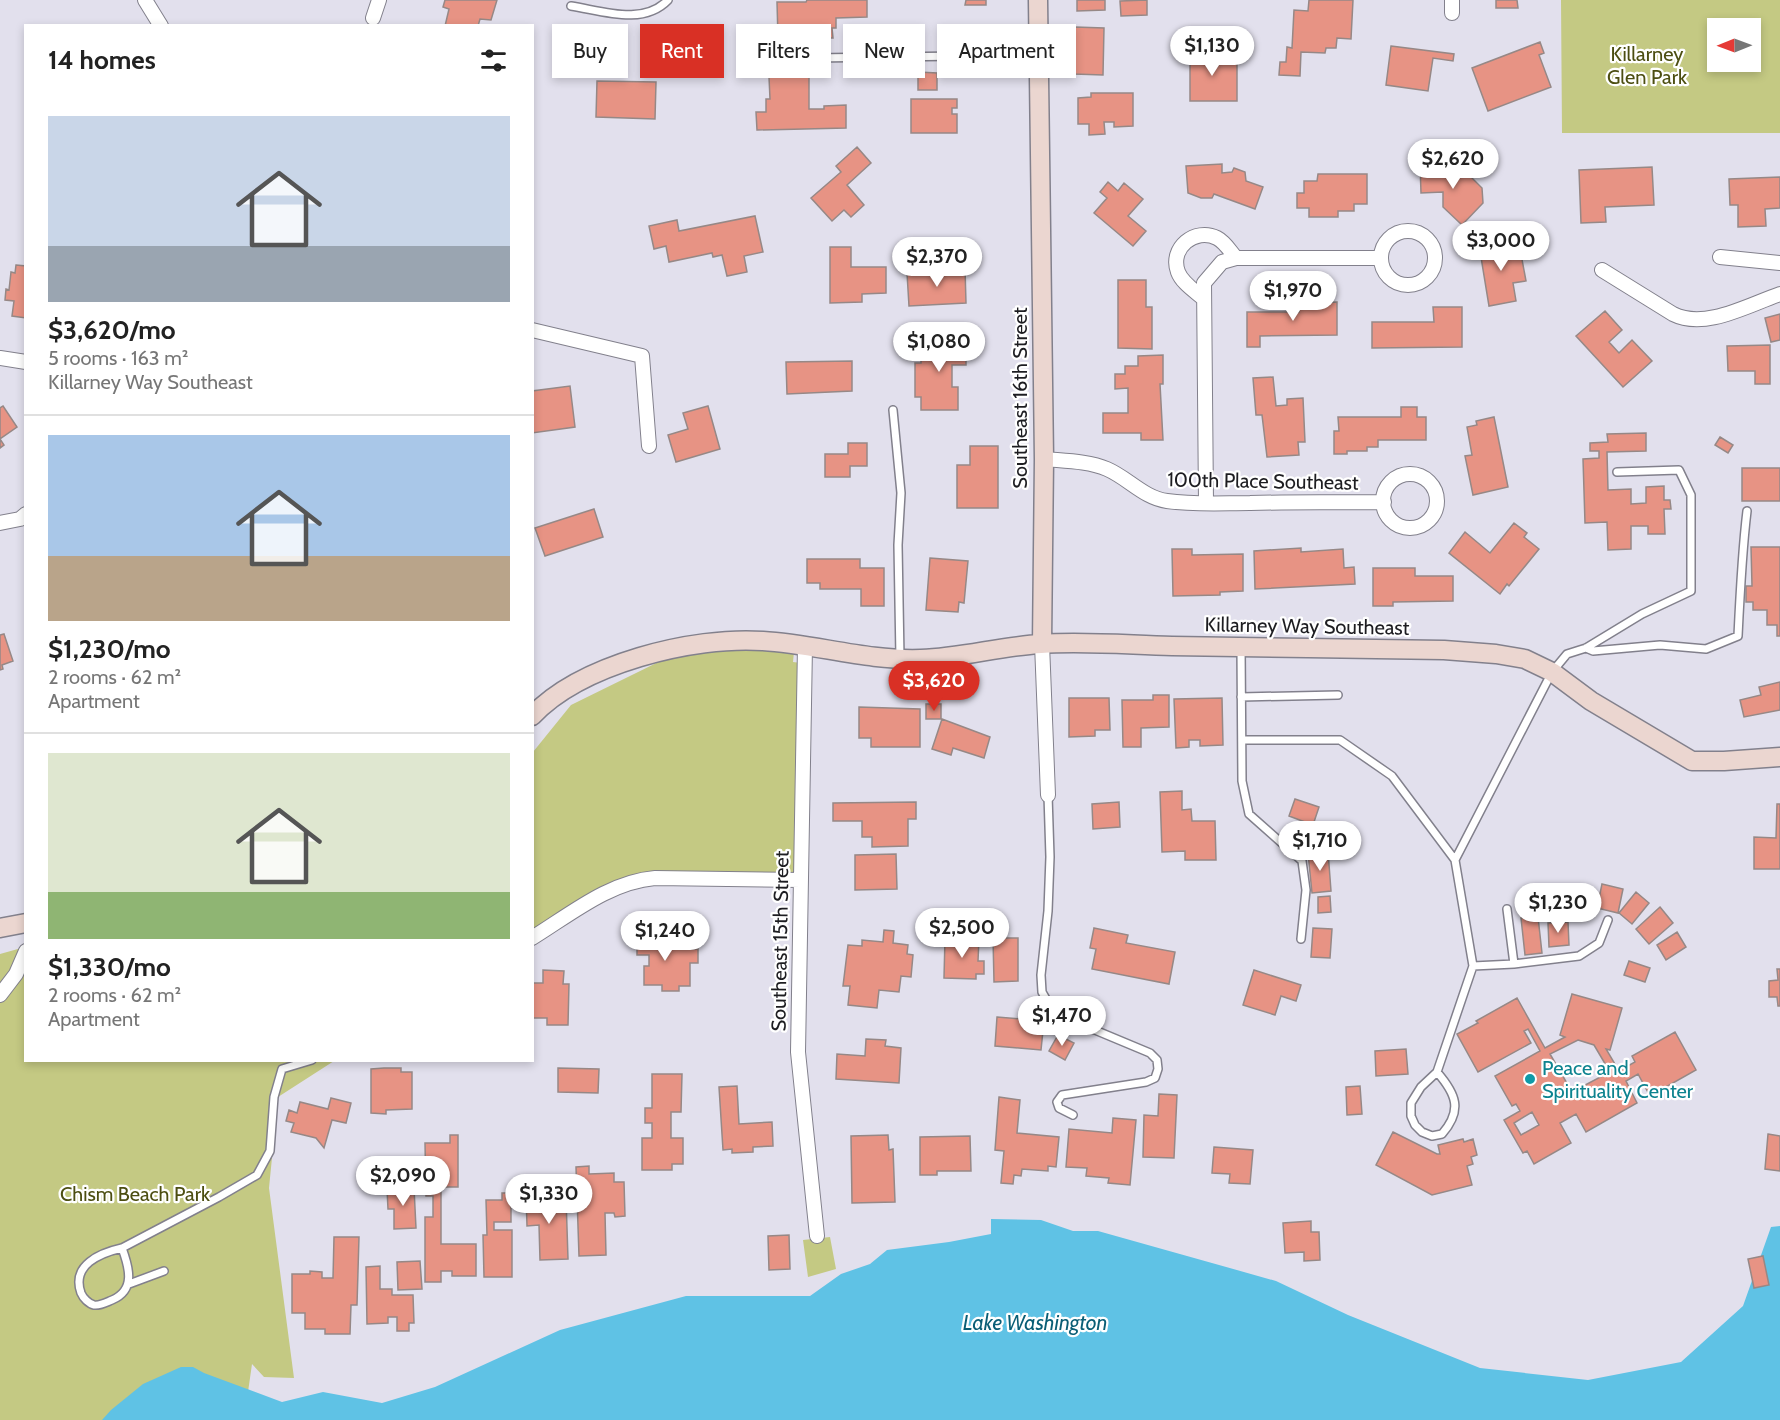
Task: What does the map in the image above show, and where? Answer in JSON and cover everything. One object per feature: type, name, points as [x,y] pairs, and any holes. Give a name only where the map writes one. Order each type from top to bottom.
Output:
[{"type":"street","points":[[145,0],[160,24]]},
{"type":"street","points":[[373,18],[379,0]]},
{"type":"street","name":"Southeast 16th Street","points":[[1038,0],[1038,24]]},
{"type":"street","name":"Southeast 16th Street","points":[[1039,78],[1044,459],[1042,644],[1048,795]]},
{"type":"street","points":[[1204,299],[1182,278],[1178,271],[1177,255],[1185,242],[1199,235],[1214,236],[1221,240],[1236,258]]},
{"type":"street","points":[[1720,257],[1780,263]]},
{"type":"street","points":[[1206,503],[1204,283],[1222,262],[1236,258],[1381,258]]},
{"type":"street","points":[[1602,270],[1672,315],[1695,321],[1708,320],[1780,294]]},
{"type":"street","points":[[534,330],[642,356],[649,446]]},
{"type":"street","points":[[0,358],[24,362]]},
{"type":"street","name":"100th Place Southeast","points":[[1044,459],[1089,464],[1106,469],[1155,499],[1206,503],[1384,502]]},
{"type":"street","points":[[0,523],[20,519],[24,516]]},
{"type":"street","name":"Killarney Way Southeast","points":[[534,714],[565,690],[612,667],[650,654],[693,645],[723,642],[762,641],[847,653],[918,659],[955,657],[1042,644],[1444,650],[1525,659],[1552,672],[1591,701],[1692,761],[1780,757]]},
{"type":"street","name":"Southeast 15th Street","points":[[805,646],[798,1052],[817,1236]]},
{"type":"street","points":[[534,937],[610,890],[636,879],[801,880]]},
{"type":"street","points":[[0,928],[24,923]]},
{"type":"street","points":[[0,995],[16,974],[24,956]]},
{"type":"lane","points":[[571,6],[630,16],[641,15],[661,7],[668,0]]},
{"type":"lane","points":[[831,58],[937,56]]},
{"type":"lane","points":[[892,411],[901,493],[898,545],[900,658]]},
{"type":"lane","points":[[1455,860],[1552,672],[1567,654],[1586,648],[1642,614],[1691,591],[1691,495],[1679,470],[1617,471]]},
{"type":"lane","points":[[1586,648],[1593,651],[1660,645],[1706,650],[1738,636],[1747,511]]},
{"type":"lane","points":[[1241,647],[1242,781],[1249,814],[1302,861],[1306,890],[1301,939]]},
{"type":"lane","points":[[1241,697],[1338,695]]},
{"type":"lane","points":[[1242,740],[1340,740],[1392,776],[1455,860],[1473,966],[1437,1072],[1421,1087],[1411,1103],[1411,1116],[1415,1125],[1422,1132],[1432,1136],[1442,1134],[1453,1122],[1455,1104],[1449,1086],[1437,1072]]},
{"type":"lane","points":[[1048,795],[1050,857],[1048,911],[1041,975],[1042,992],[1050,1006],[1066,1018],[1150,1053],[1157,1060],[1158,1069],[1155,1078],[1146,1082],[1062,1095],[1057,1102],[1059,1108],[1074,1115]]},
{"type":"lane","points":[[1507,909],[1514,964]]},
{"type":"lane","points":[[1473,966],[1514,964],[1579,956],[1599,943],[1608,920]]},
{"type":"lane","points":[[122,1248],[129,1272],[129,1284],[125,1291],[117,1298],[95,1306],[87,1302],[82,1295],[80,1272],[103,1252],[122,1248],[257,1175],[270,1151],[274,1097],[282,1069],[305,1062]]},
{"type":"lane","points":[[129,1284],[164,1271]]},
{"type":"green space","name":"Killarney Glen Park","points":[[1561,0],[1780,0],[1780,133],[1562,133]]},
{"type":"green space","points":[[695,644],[794,652],[793,662],[801,663],[801,880],[637,879],[534,935],[534,751],[571,705]]},
{"type":"green space","name":"Chism Beach Park","points":[[24,947],[24,1062],[332,1062],[278,1097],[269,1188],[294,1378],[264,1377],[252,1364],[244,1420],[0,1420],[0,954]]},
{"type":"green space","points":[[830,1237],[836,1269],[808,1277],[803,1240]]},
{"type":"water","name":"Lake Washington","points":[[991,1219],[1041,1220],[1073,1231],[1098,1231],[1276,1281],[1348,1315],[1480,1368],[1588,1380],[1681,1362],[1743,1306],[1771,1227],[1780,1226],[1780,1420],[102,1420],[143,1384],[181,1367],[193,1367],[282,1402],[323,1392],[382,1403],[435,1387],[560,1330],[686,1296],[810,1296],[841,1274],[870,1264],[887,1250],[991,1234]]},
{"type":"building","points":[[445,0],[497,0],[491,20],[480,19],[479,24],[445,24],[449,9],[443,7]]},
{"type":"building","points":[[807,0],[867,0],[867,17],[836,18],[836,28],[832,28],[833,38],[831,38],[831,24],[778,24],[777,2],[806,2]]},
{"type":"building","points":[[966,0],[986,0],[986,5],[965,5]]},
{"type":"building","points":[[1077,0],[1105,0],[1105,10],[1077,11]]},
{"type":"building","points":[[1147,0],[1147,15],[1121,16],[1120,1]]},
{"type":"building","points":[[1309,0],[1353,0],[1351,39],[1337,38],[1336,48],[1326,48],[1325,53],[1301,52],[1300,76],[1279,75],[1280,62],[1286,62],[1287,47],[1292,48],[1294,10],[1308,11]]},
{"type":"building","points":[[1496,0],[1517,0],[1518,8],[1496,8]]},
{"type":"building","points":[[1076,27],[1104,28],[1103,75],[1076,74]]},
{"type":"building","points":[[1540,42],[1544,53],[1539,55],[1551,87],[1488,111],[1472,68]]},
{"type":"building","points":[[1190,45],[1208,45],[1208,61],[1237,61],[1237,101],[1190,101]]},
{"type":"building","points":[[1391,46],[1454,54],[1453,61],[1433,58],[1428,91],[1386,85]]},
{"type":"building","points":[[925,72],[937,73],[937,90],[918,90],[918,78],[925,78]]},
{"type":"building","points":[[769,78],[809,78],[809,109],[846,105],[846,128],[757,130],[756,112],[766,112],[766,99],[770,99]]},
{"type":"building","points":[[597,81],[656,82],[655,119],[596,117]]},
{"type":"building","points":[[1091,93],[1133,93],[1133,126],[1114,127],[1114,122],[1104,122],[1105,134],[1089,135],[1089,124],[1078,124],[1078,98],[1091,97]]},
{"type":"building","points":[[911,99],[957,99],[957,108],[952,108],[952,114],[957,114],[957,133],[911,133]]},
{"type":"building","points":[[857,147],[871,163],[847,185],[864,205],[851,217],[844,210],[832,221],[811,198],[841,172],[836,166]]},
{"type":"building","points":[[1222,164],[1222,173],[1232,172],[1234,168],[1245,172],[1246,181],[1263,187],[1255,209],[1214,194],[1212,198],[1201,198],[1188,193],[1186,166]]},
{"type":"building","points":[[1420,164],[1444,164],[1450,169],[1462,168],[1482,188],[1483,203],[1462,225],[1443,207],[1443,192],[1421,193]]},
{"type":"building","points":[[1652,167],[1654,205],[1605,207],[1606,222],[1581,223],[1579,170]]},
{"type":"building","points":[[1318,174],[1367,174],[1367,204],[1354,204],[1354,211],[1338,211],[1338,217],[1309,217],[1309,208],[1297,208],[1297,193],[1304,193],[1304,181],[1317,181]]},
{"type":"building","points":[[1780,177],[1780,208],[1765,209],[1766,226],[1738,227],[1738,205],[1730,205],[1729,179]]},
{"type":"building","points":[[1108,182],[1118,191],[1124,183],[1143,199],[1128,216],[1146,231],[1133,246],[1094,213],[1107,198],[1100,192]]},
{"type":"building","points":[[755,216],[763,252],[744,256],[747,272],[727,276],[722,255],[713,257],[712,253],[669,262],[666,246],[654,249],[649,226],[677,220],[679,231]]},
{"type":"building","points":[[1508,241],[1511,256],[1521,254],[1526,281],[1513,283],[1516,301],[1489,306],[1479,245]]},
{"type":"building","points":[[830,247],[851,247],[851,267],[886,267],[886,293],[862,294],[862,302],[830,303]]},
{"type":"building","points":[[16,265],[24,266],[24,318],[12,316],[14,301],[5,300],[6,289],[9,290],[11,272],[15,273]]},
{"type":"building","points":[[965,268],[966,303],[909,306],[907,273],[932,272],[933,278],[940,278],[939,269]]},
{"type":"building","points":[[1118,280],[1146,280],[1146,307],[1152,307],[1152,349],[1118,348]]},
{"type":"building","points":[[1337,302],[1337,335],[1260,336],[1260,347],[1247,347],[1247,312],[1299,312],[1299,303]]},
{"type":"building","points":[[1433,307],[1462,307],[1462,347],[1372,348],[1372,322],[1434,322]]},
{"type":"building","points":[[1605,311],[1622,330],[1609,342],[1619,353],[1632,340],[1652,361],[1623,387],[1576,336]]},
{"type":"building","points":[[1780,314],[1780,340],[1771,342],[1765,318]]},
{"type":"building","points":[[921,338],[966,338],[966,365],[952,365],[952,387],[958,387],[958,410],[921,410],[921,397],[915,397],[915,363],[921,363]]},
{"type":"building","points":[[1770,345],[1770,384],[1755,384],[1755,371],[1728,371],[1727,346]]},
{"type":"building","points":[[1163,355],[1163,384],[1160,384],[1163,440],[1141,440],[1141,433],[1103,433],[1103,413],[1128,413],[1128,388],[1115,389],[1115,374],[1125,374],[1125,366],[1138,366],[1138,356]]},
{"type":"building","points":[[852,361],[852,391],[787,394],[786,362]]},
{"type":"building","points":[[1273,377],[1276,406],[1287,405],[1287,399],[1303,398],[1305,442],[1298,442],[1299,455],[1267,457],[1262,415],[1256,415],[1253,378]]},
{"type":"building","points":[[570,386],[575,427],[534,433],[534,391]]},
{"type":"building","points":[[3,406],[17,427],[0,439],[0,408]]},
{"type":"building","points":[[708,406],[720,449],[676,462],[668,435],[688,429],[683,413]]},
{"type":"building","points":[[1401,407],[1417,407],[1417,417],[1426,417],[1426,440],[1378,440],[1378,447],[1367,447],[1367,451],[1347,451],[1347,454],[1334,454],[1334,431],[1339,431],[1338,417],[1401,417]]},
{"type":"building","points":[[1494,417],[1508,487],[1473,495],[1465,456],[1472,455],[1467,427],[1477,425],[1476,421]]},
{"type":"building","points":[[1646,433],[1646,451],[1607,452],[1608,490],[1631,489],[1631,504],[1646,503],[1646,487],[1664,486],[1664,500],[1670,500],[1671,509],[1664,509],[1665,534],[1648,534],[1648,526],[1631,526],[1631,549],[1608,550],[1607,522],[1585,523],[1583,459],[1599,458],[1599,451],[1590,451],[1590,443],[1608,442],[1607,434]]},
{"type":"building","points":[[1720,437],[1733,445],[1728,453],[1715,445]]},
{"type":"building","points":[[848,443],[867,443],[867,466],[850,466],[850,477],[825,477],[825,454],[848,454]]},
{"type":"building","points":[[970,446],[998,446],[998,508],[957,508],[957,465],[970,465]]},
{"type":"building","points":[[1742,468],[1780,468],[1780,501],[1742,501]]},
{"type":"building","points":[[594,509],[603,537],[545,556],[535,528]]},
{"type":"building","points":[[1514,523],[1527,533],[1524,537],[1539,549],[1500,594],[1449,553],[1465,532],[1490,553]]},
{"type":"building","points":[[1751,547],[1780,547],[1780,636],[1777,636],[1777,625],[1767,625],[1767,610],[1753,610],[1753,602],[1746,602],[1746,586],[1752,586]]},
{"type":"building","points":[[1301,548],[1301,552],[1343,549],[1344,568],[1354,567],[1355,584],[1255,589],[1254,551]]},
{"type":"building","points":[[1172,549],[1192,549],[1192,555],[1243,554],[1243,591],[1220,592],[1220,595],[1173,596]]},
{"type":"building","points":[[930,558],[968,561],[964,603],[959,602],[958,612],[926,610]]},
{"type":"building","points":[[807,559],[860,559],[860,568],[884,568],[884,606],[861,606],[861,589],[820,589],[820,583],[807,583]]},
{"type":"building","points":[[1373,568],[1415,568],[1415,576],[1453,576],[1453,601],[1393,602],[1393,606],[1373,606]]},
{"type":"building","points":[[4,634],[13,661],[2,665],[3,669],[0,670],[0,635]]},
{"type":"building","points":[[1780,682],[1780,710],[1744,717],[1740,700],[1761,695],[1759,687]]},
{"type":"building","points":[[1153,695],[1169,695],[1169,727],[1141,728],[1141,747],[1123,747],[1122,700],[1153,700]]},
{"type":"building","points":[[1069,698],[1109,698],[1110,730],[1095,730],[1095,736],[1069,737]]},
{"type":"building","points":[[1222,698],[1223,745],[1200,746],[1200,740],[1189,740],[1189,747],[1176,748],[1174,699]]},
{"type":"building","points":[[926,704],[941,704],[941,719],[926,719]]},
{"type":"building","points":[[859,707],[920,709],[920,747],[871,747],[871,738],[859,738]]},
{"type":"building","points":[[942,719],[990,737],[984,758],[953,748],[951,755],[932,749]]},
{"type":"building","points":[[1182,791],[1182,810],[1191,809],[1192,821],[1215,821],[1216,860],[1185,860],[1185,851],[1162,852],[1160,792]]},
{"type":"building","points":[[1295,799],[1319,807],[1313,825],[1289,816]]},
{"type":"building","points":[[916,802],[916,819],[908,819],[908,846],[872,847],[872,837],[862,837],[862,821],[833,821],[833,803]]},
{"type":"building","points":[[1119,802],[1120,827],[1093,829],[1092,804]]},
{"type":"building","points":[[1777,804],[1780,804],[1780,869],[1754,869],[1754,837],[1776,838]]},
{"type":"building","points":[[1328,851],[1331,891],[1312,893],[1308,853]]},
{"type":"building","points":[[896,854],[897,889],[855,890],[855,855]]},
{"type":"building","points":[[1602,884],[1623,889],[1618,913],[1597,908]]},
{"type":"building","points":[[1636,892],[1649,903],[1632,924],[1619,913]]},
{"type":"building","points":[[1330,896],[1331,912],[1318,913],[1318,897]]},
{"type":"building","points":[[1660,907],[1673,923],[1649,944],[1636,929]]},
{"type":"building","points":[[1538,917],[1542,953],[1525,955],[1521,918]]},
{"type":"building","points":[[1568,922],[1569,945],[1549,947],[1548,923]]},
{"type":"building","points":[[1094,928],[1128,935],[1126,943],[1175,952],[1169,984],[1092,969],[1096,949],[1090,948]]},
{"type":"building","points":[[1313,928],[1332,929],[1330,958],[1311,957]]},
{"type":"building","points":[[884,930],[894,931],[893,943],[908,945],[907,954],[913,955],[911,977],[901,976],[899,992],[879,990],[877,1008],[848,1005],[850,986],[843,986],[848,945],[862,946],[862,940],[883,942]]},
{"type":"building","points":[[637,932],[668,933],[668,949],[698,949],[698,963],[690,963],[690,986],[679,986],[679,991],[662,991],[662,985],[644,985],[644,966],[649,966],[649,955],[637,955]]},
{"type":"building","points":[[1677,932],[1686,947],[1666,960],[1657,945]]},
{"type":"building","points":[[945,938],[979,939],[978,961],[984,961],[984,974],[976,974],[976,979],[944,978]]},
{"type":"building","points":[[993,938],[1018,938],[1018,981],[994,982]]},
{"type":"building","points":[[1629,961],[1650,968],[1645,982],[1624,975]]},
{"type":"building","points":[[1777,969],[1780,969],[1780,1006],[1778,1006],[1777,997],[1769,997],[1769,981],[1778,980]]},
{"type":"building","points":[[543,970],[564,971],[563,984],[569,984],[568,1025],[547,1025],[547,1018],[534,1018],[534,983],[543,983]]},
{"type":"building","points":[[1254,970],[1301,985],[1296,1001],[1281,996],[1275,1015],[1243,1005]]},
{"type":"building","name":"Peace and Spirituality Center","points":[[1572,994],[1622,1008],[1610,1050],[1606,1049],[1619,1071],[1635,1062],[1632,1056],[1675,1032],[1696,1070],[1650,1096],[1638,1074],[1626,1081],[1637,1103],[1586,1132],[1576,1114],[1560,1123],[1571,1143],[1534,1164],[1527,1151],[1523,1153],[1504,1120],[1520,1111],[1516,1104],[1512,1106],[1495,1076],[1540,1051],[1528,1029],[1524,1031],[1531,1043],[1478,1072],[1457,1034],[1517,998],[1545,1048],[1565,1037],[1560,1035]],"holes":[[[1578,1040],[1594,1045],[1610,1072],[1572,1092],[1550,1054]],[[1532,1112],[1539,1125],[1521,1135],[1514,1123]]]},
{"type":"building","points":[[997,1017],[1044,1021],[1041,1050],[995,1046]]},
{"type":"building","points":[[1058,1035],[1074,1043],[1065,1060],[1049,1051]]},
{"type":"building","points":[[866,1039],[886,1040],[885,1046],[901,1048],[899,1083],[836,1079],[837,1054],[865,1056]]},
{"type":"building","points":[[1406,1049],[1408,1074],[1376,1076],[1375,1051]]},
{"type":"building","points":[[401,1068],[401,1072],[412,1072],[412,1109],[386,1110],[386,1114],[371,1113],[371,1069]]},
{"type":"building","points":[[558,1068],[599,1069],[598,1093],[558,1092]]},
{"type":"building","points":[[652,1074],[682,1074],[681,1112],[671,1112],[671,1138],[683,1138],[683,1164],[672,1164],[672,1170],[642,1170],[642,1138],[652,1138],[652,1123],[645,1123],[645,1108],[652,1108]]},
{"type":"building","points":[[737,1086],[739,1124],[772,1122],[773,1146],[753,1147],[753,1152],[732,1153],[732,1149],[723,1150],[719,1087]]},
{"type":"building","points":[[1360,1086],[1362,1114],[1347,1115],[1346,1087]]},
{"type":"building","points":[[1159,1094],[1177,1095],[1174,1158],[1143,1157],[1144,1115],[1158,1116]]},
{"type":"building","points":[[999,1097],[1020,1100],[1017,1133],[1059,1137],[1056,1167],[1048,1166],[1048,1171],[1022,1169],[1021,1176],[1014,1175],[1013,1184],[1001,1183],[1004,1151],[995,1150]]},
{"type":"building","points":[[331,1098],[351,1103],[346,1123],[332,1120],[324,1148],[316,1138],[291,1132],[294,1123],[286,1121],[289,1110],[297,1113],[300,1102],[328,1109]]},
{"type":"building","points":[[1113,1118],[1136,1120],[1130,1185],[1108,1183],[1109,1178],[1086,1176],[1087,1168],[1066,1167],[1069,1129],[1112,1133]]},
{"type":"building","points":[[1393,1132],[1437,1154],[1440,1154],[1438,1145],[1473,1139],[1477,1155],[1471,1157],[1473,1164],[1467,1166],[1472,1185],[1432,1195],[1376,1165]]},
{"type":"building","points":[[1768,1134],[1780,1136],[1780,1171],[1765,1169]]},
{"type":"building","points":[[450,1135],[458,1135],[458,1187],[441,1187],[441,1244],[476,1244],[476,1276],[452,1276],[452,1271],[441,1271],[441,1282],[425,1282],[425,1217],[433,1217],[433,1196],[426,1196],[425,1143],[450,1143]]},
{"type":"building","points":[[888,1135],[889,1150],[893,1149],[895,1202],[852,1203],[851,1136]]},
{"type":"building","points":[[970,1136],[971,1171],[937,1171],[937,1175],[920,1175],[920,1137]]},
{"type":"building","points":[[1214,1147],[1253,1150],[1250,1184],[1229,1183],[1230,1174],[1212,1173]]},
{"type":"building","points":[[589,1166],[589,1174],[614,1173],[614,1182],[624,1182],[625,1216],[615,1217],[614,1213],[605,1213],[606,1255],[579,1256],[576,1167]]},
{"type":"building","points":[[414,1188],[416,1228],[394,1229],[394,1209],[388,1209],[387,1189]]},
{"type":"building","points":[[502,1193],[511,1193],[511,1222],[494,1222],[494,1230],[512,1230],[512,1277],[484,1277],[483,1235],[487,1235],[486,1200],[502,1200]]},
{"type":"building","points":[[526,1194],[547,1194],[547,1198],[566,1197],[568,1259],[540,1260],[539,1225],[527,1226]]},
{"type":"building","points":[[1311,1221],[1311,1232],[1319,1232],[1320,1260],[1304,1261],[1304,1252],[1285,1253],[1283,1223]]},
{"type":"building","points":[[789,1235],[790,1269],[769,1270],[768,1236]]},
{"type":"building","points":[[334,1237],[359,1237],[357,1305],[351,1305],[350,1334],[325,1334],[325,1329],[305,1329],[305,1313],[292,1313],[292,1274],[322,1272],[322,1278],[333,1278]]},
{"type":"building","points":[[1763,1256],[1769,1285],[1754,1288],[1748,1259]]},
{"type":"building","points":[[420,1261],[422,1289],[398,1290],[397,1262]]},
{"type":"building","points":[[380,1266],[380,1289],[392,1289],[392,1295],[413,1295],[414,1323],[409,1323],[409,1331],[397,1331],[397,1317],[388,1317],[388,1323],[367,1324],[366,1267]]},
{"type":"place","name":"Peace and Spirituality Center","points":[[1530,1079]]}]
